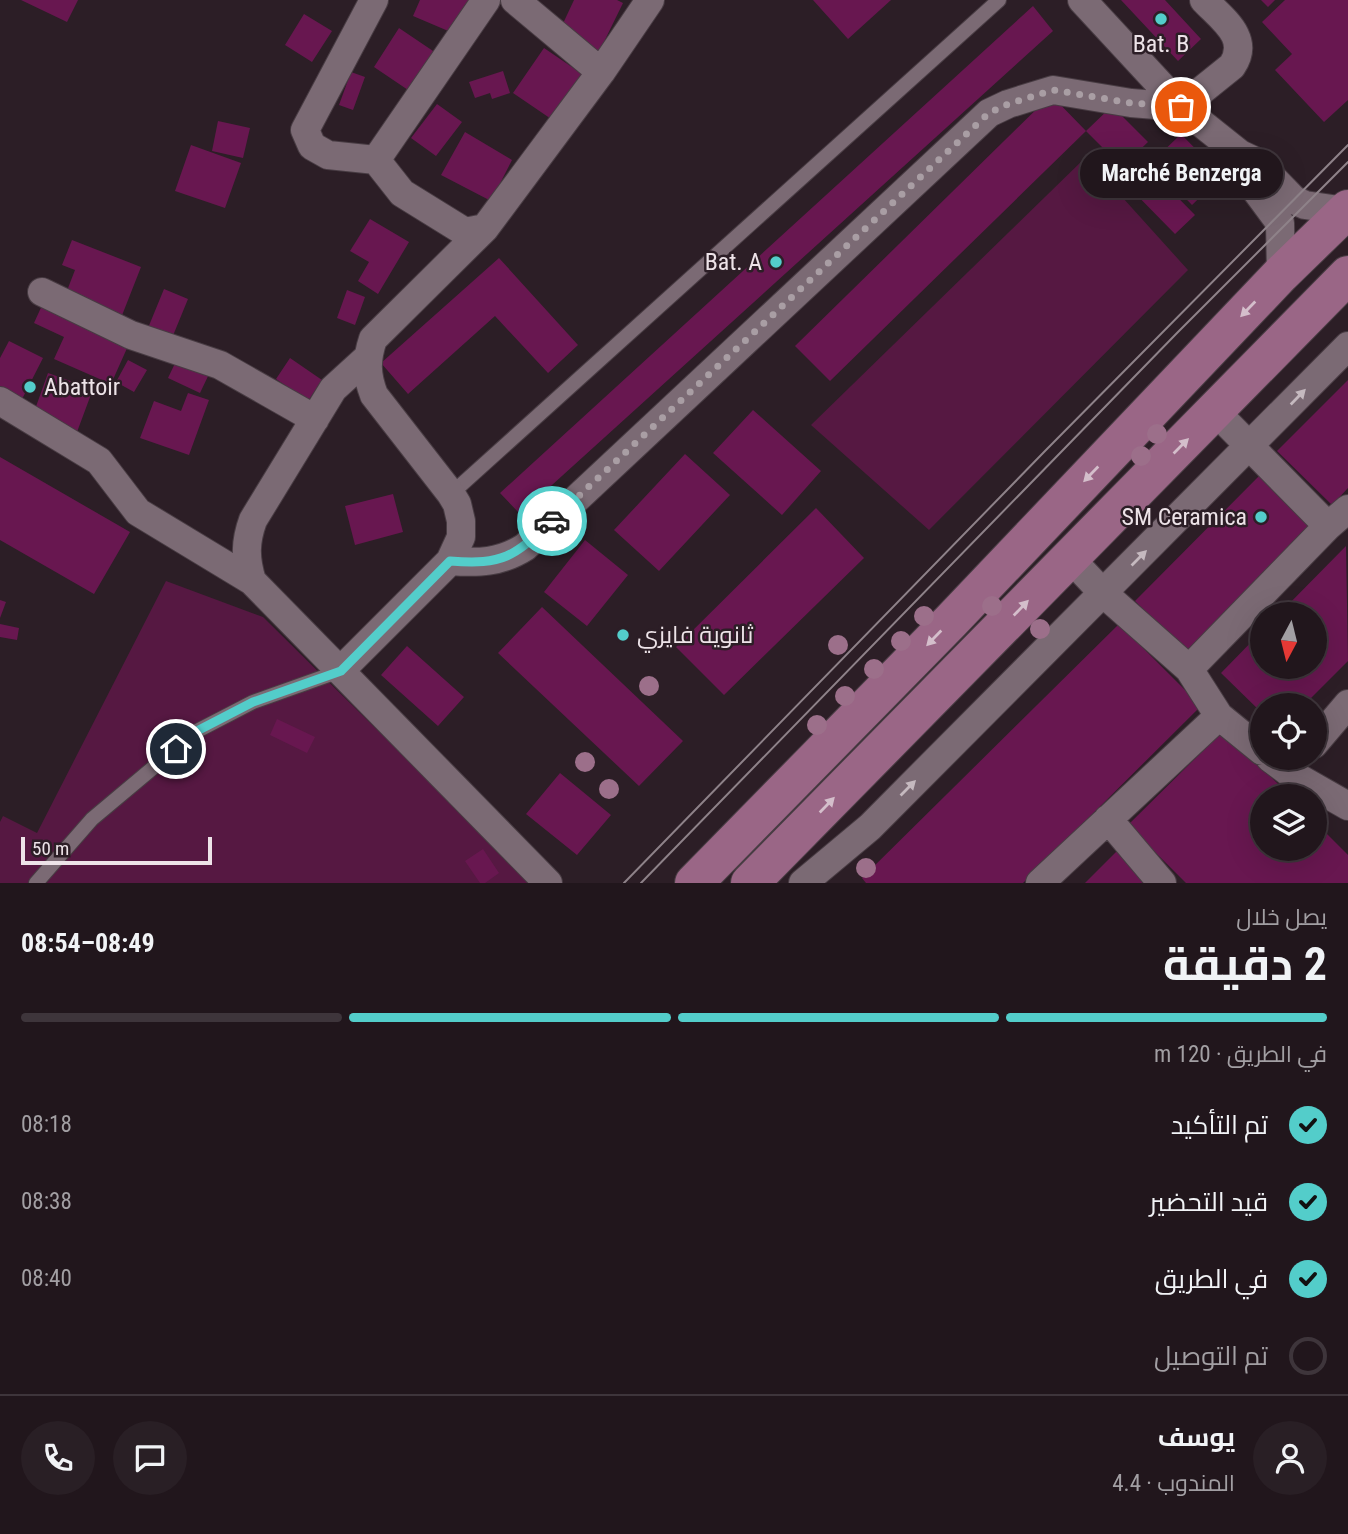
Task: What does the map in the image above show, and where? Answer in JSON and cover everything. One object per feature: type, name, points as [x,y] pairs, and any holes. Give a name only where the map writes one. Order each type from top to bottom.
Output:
[{"type":"main road","points":[[739,876],[751,825],[960,611],[1281,274],[1347,210]]},
{"type":"main road","points":[[739,876],[1070,558],[1348,275]]},
{"type":"main road","points":[[739,876],[751,825]]},
{"type":"street","points":[[374,0],[304,130],[312,146],[328,155],[376,160],[402,193],[465,232],[485,228]]},
{"type":"street","points":[[376,160],[486,0]]},
{"type":"street","points":[[515,0],[601,72]]},
{"type":"street","points":[[341,671],[450,561],[461,537],[461,521],[451,494],[374,395],[368,377],[367,358],[373,339],[485,228],[601,72],[650,0]]},
{"type":"street","points":[[1082,0],[1181,107],[1240,154],[1257,162],[1280,203],[1277,218],[1281,229],[1281,274]]},
{"type":"street","points":[[450,561],[493,562],[511,556],[525,547],[989,113],[1053,90],[1131,103],[1181,107],[1232,66],[1238,57],[1237,34],[1204,0]]},
{"type":"street","points":[[1131,103],[1158,82]]},
{"type":"street","points":[[1280,203],[1347,210]]},
{"type":"street","points":[[42,292],[131,335],[219,365],[315,419]]},
{"type":"street","points":[[803,883],[870,827],[1348,346]]},
{"type":"street","points":[[252,581],[246,563],[246,541],[253,520],[333,390],[367,358]]},
{"type":"street","points":[[0,401],[99,461],[138,512],[252,581],[548,883]]},
{"type":"street","points":[[1189,669],[1341,519],[1250,446],[1215,411]]},
{"type":"street","points":[[1070,558],[1103,593],[1189,669],[1219,716],[1250,741]]},
{"type":"street","points":[[1327,729],[1348,704]]},
{"type":"street","points":[[1040,883],[1219,716]]},
{"type":"street","points":[[1298,770],[1348,806]]},
{"type":"street","points":[[1108,819],[1162,883]]},
{"type":"lane","points":[[451,494],[999,0]]},
{"type":"lane","points":[[36,883],[92,819],[197,731],[253,702],[341,671]]},
{"type":"shaded area","points":[[1086,157],[1188,270],[929,530],[811,425]]},
{"type":"shaded area","points":[[166,581],[263,617],[528,879],[527,883],[0,883],[0,822],[3,816],[37,833]]},
{"type":"building","points":[[21,0],[78,0],[67,22]]},
{"type":"building","points":[[420,0],[476,0],[460,36],[413,16]]},
{"type":"building","points":[[574,0],[617,0],[623,3],[599,52],[559,32]]},
{"type":"building","points":[[813,0],[891,0],[848,39]]},
{"type":"building","name":"Bat. B","points":[[1121,0],[1165,0],[1201,39],[1178,61]]},
{"type":"building","points":[[1261,0],[1275,0],[1268,7]]},
{"type":"building","points":[[1285,0],[1348,0],[1348,100],[1324,122],[1275,70],[1292,54],[1262,22]]},
{"type":"building","name":"Bat. A","points":[[1033,6],[1053,31],[520,514],[500,493]]},
{"type":"building","points":[[304,14],[332,31],[312,62],[285,45]]},
{"type":"building","points":[[399,28],[436,53],[411,92],[374,67]]},
{"type":"building","points":[[544,48],[591,80],[560,125],[513,93]]},
{"type":"building","points":[[503,71],[510,93],[492,99],[490,93],[475,98],[469,82]]},
{"type":"building","points":[[351,72],[365,77],[353,110],[339,105]]},
{"type":"building","points":[[1051,95],[1086,131],[830,381],[795,346]]},
{"type":"building","points":[[437,104],[462,122],[436,156],[411,138]]},
{"type":"building","points":[[1112,106],[1148,142],[1122,167],[1086,131]]},
{"type":"building","points":[[218,121],[250,128],[243,158],[212,151]]},
{"type":"building","points":[[465,132],[512,160],[491,201],[441,175]]},
{"type":"building","points":[[1181,134],[1222,176],[1192,205],[1151,163]]},
{"type":"building","points":[[191,145],[241,163],[225,208],[175,191]]},
{"type":"building","points":[[1140,159],[1195,215],[1175,234],[1120,178]]},
{"type":"building","points":[[370,219],[409,242],[378,294],[358,281],[369,262],[350,251]]},
{"type":"building","points":[[72,240],[141,267],[119,323],[63,301],[75,270],[62,265]]},
{"type":"building","points":[[499,258],[578,345],[548,373],[495,316],[408,394],[381,363]]},
{"type":"building","points":[[164,289],[188,299],[172,338],[148,328]]},
{"type":"building","points":[[347,290],[365,297],[355,325],[337,318]]},
{"type":"building","points":[[44,301],[128,346],[111,384],[54,359],[64,337],[34,323]]},
{"type":"building","points":[[9,341],[43,358],[19,405],[0,395],[0,358]]},
{"type":"building","points":[[178,357],[210,372],[200,393],[168,378]]},
{"type":"building","points":[[290,358],[322,380],[308,401],[276,379]]},
{"type":"building","points":[[128,360],[147,370],[134,392],[116,382]]},
{"type":"building","points":[[48,373],[93,389],[77,432],[33,415]]},
{"type":"building","points":[[1348,380],[1348,488],[1332,505],[1277,451]]},
{"type":"building","points":[[188,393],[209,400],[189,455],[140,438],[154,401],[181,411]]},
{"type":"building","points":[[753,410],[821,471],[782,515],[713,453]]},
{"type":"building","points":[[685,454],[730,495],[659,571],[614,530]]},
{"type":"building","points":[[0,457],[130,532],[94,594],[0,540]]},
{"type":"building","points":[[1259,476],[1314,530],[1190,655],[1135,601]]},
{"type":"building","points":[[393,494],[403,532],[355,545],[345,506]]},
{"type":"building","points":[[816,508],[864,558],[724,695],[676,647]]},
{"type":"building","points":[[585,540],[628,575],[587,626],[544,592]]},
{"type":"building","points":[[1346,546],[1348,661],[1316,693],[1250,693],[1250,701],[1221,673],[1250,643],[1250,679],[1327,679],[1327,602],[1291,602]]},
{"type":"building","points":[[0,600],[6,602],[0,618]]},
{"type":"building","points":[[542,607],[683,741],[639,786],[498,653]]},
{"type":"building","points":[[0,624],[19,628],[17,640],[0,637]]},
{"type":"building","points":[[1119,624],[1201,706],[1023,883],[866,883],[862,878]]},
{"type":"building","points":[[407,646],[464,697],[438,726],[381,675]]},
{"type":"building","points":[[277,719],[315,737],[307,753],[270,735]]},
{"type":"building","points":[[1224,730],[1250,756],[1250,770],[1264,770],[1278,784],[1250,784],[1250,861],[1327,861],[1327,834],[1348,855],[1348,883],[1186,883],[1128,825]]},
{"type":"building","points":[[560,773],[611,815],[577,855],[526,814]]},
{"type":"building","points":[[483,849],[499,873],[485,883],[480,883],[465,861]]},
{"type":"building","points":[[1117,851],[1150,883],[1085,883]]},
{"type":"tram line","points":[[624,883],[1348,145]]},
{"type":"tram line","points":[[641,883],[1177,333],[1348,162]]},
{"type":"way so far","points":[[552,521],[989,113],[1053,90],[1131,103],[1181,107]]},
{"type":"place","name":"Bat. B","points":[[1161,19]]},
{"type":"place","name":"Marché Benzerga","points":[[1181,107]]},
{"type":"place","name":"Bat. A","points":[[776,262]]},
{"type":"place","name":"Abattoir","points":[[30,387]]},
{"type":"place","name":"SM Ceramica","points":[[1261,517]]},
{"type":"place","name":"ثانوية فايزي","points":[[623,635]]},
{"type":"route","points":[[176,749],[197,731],[253,702],[341,671],[450,561],[493,562],[511,556],[525,547],[552,521]]}]
